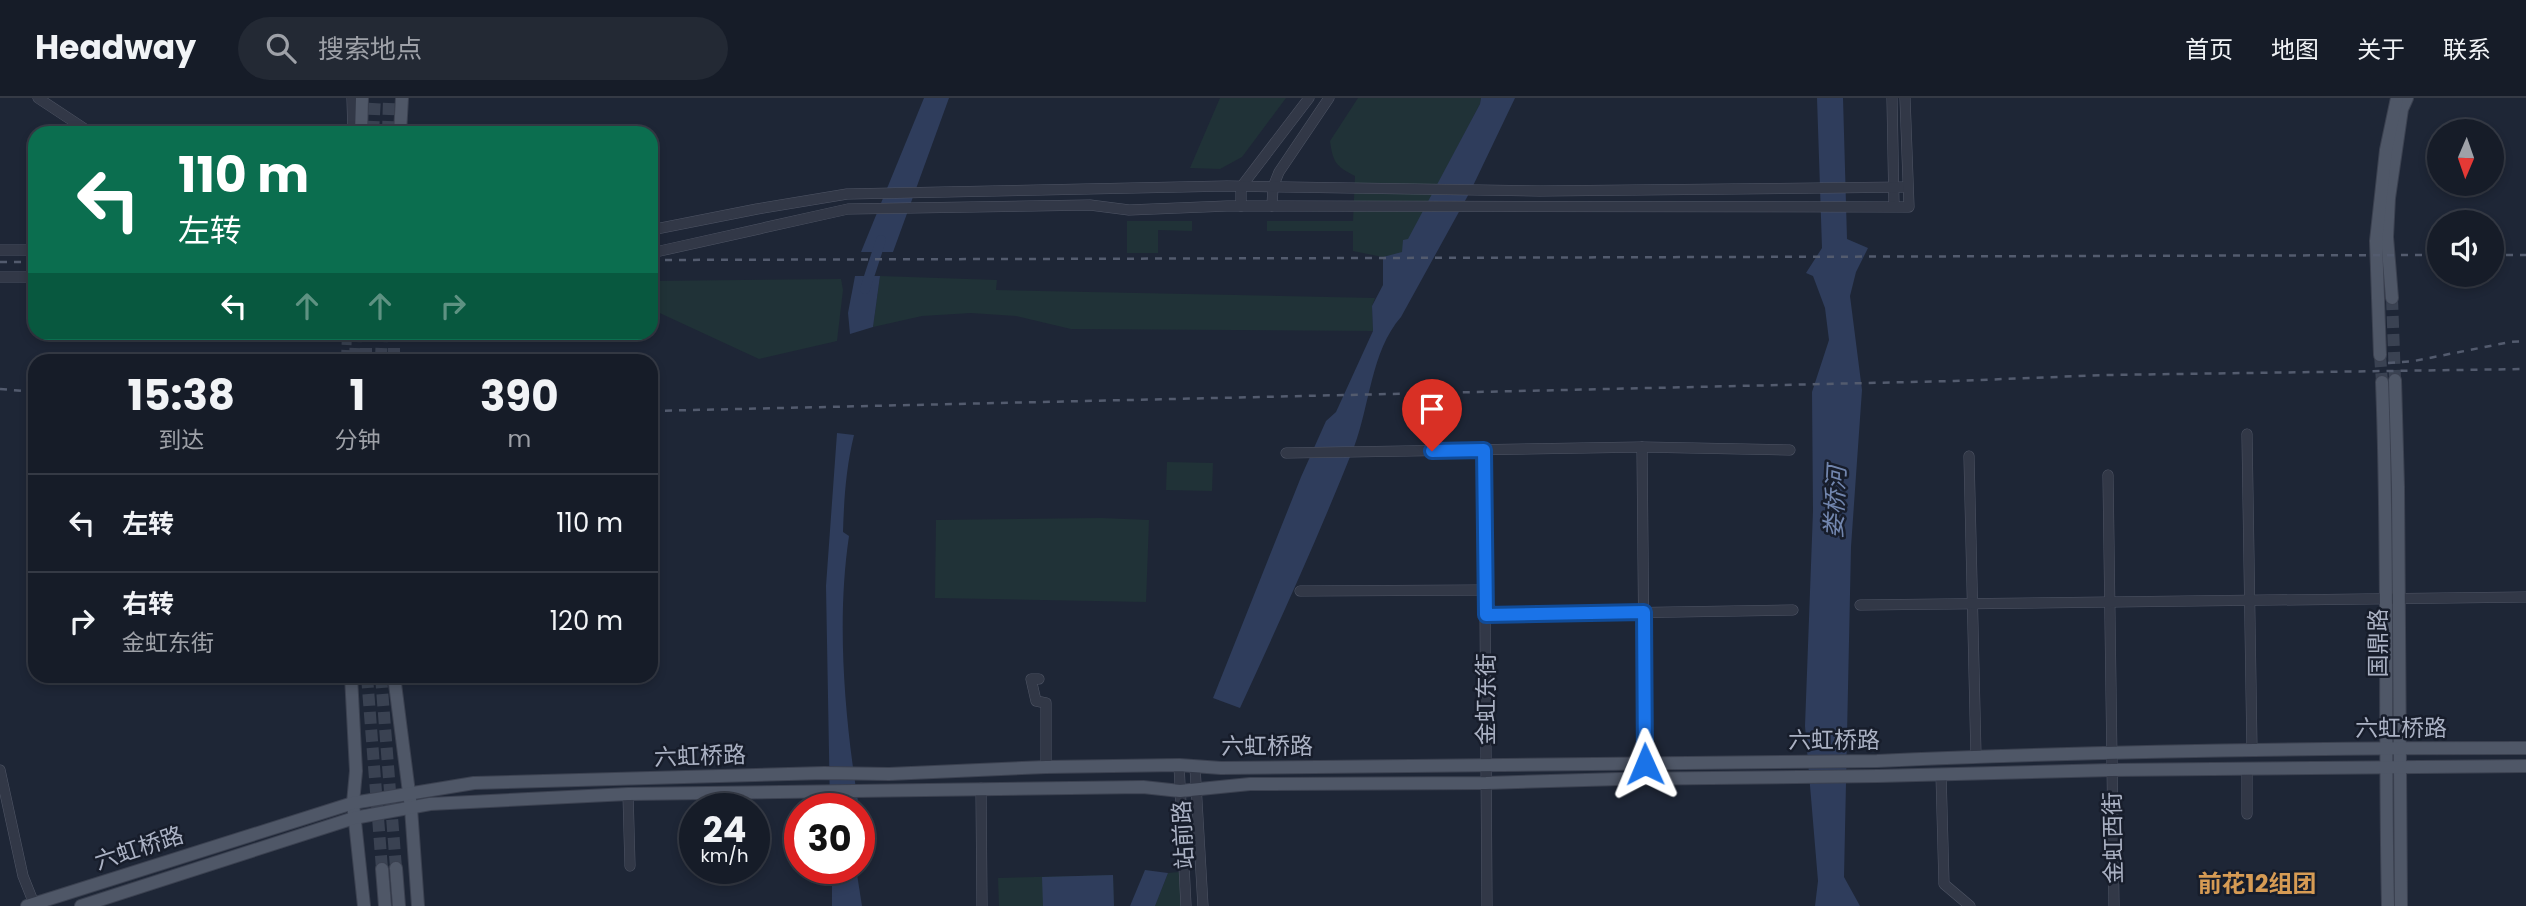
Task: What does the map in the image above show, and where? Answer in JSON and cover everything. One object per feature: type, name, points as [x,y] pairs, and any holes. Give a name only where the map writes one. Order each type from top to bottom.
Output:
[{"type":"main road","points":[[361,126],[362,98]]},
{"type":"main road","points":[[400,126],[402,98]]},
{"type":"main road","points":[[2380,355],[2376,241],[2386,150],[2397,98]]},
{"type":"main road","points":[[2392,298],[2387,237],[2389,198],[2402,109],[2407,98]]},
{"type":"main road","name":"国鼎路","points":[[2388,906],[2399,599],[2388,381],[2384,599],[2392,748]]},
{"type":"main road","points":[[350,683],[356,771],[353,803],[364,906]]},
{"type":"main road","points":[[395,683],[411,808],[418,906]]},
{"type":"main road","name":"六虹桥路","points":[[32,905],[353,803],[474,783],[1046,767],[1645,764],[1877,761],[2252,750],[2526,748]]},
{"type":"main road","name":"国鼎路","points":[[2392,766],[2401,906]]},
{"type":"main road","name":"六虹桥路","points":[[81,906],[354,818],[430,804],[628,794],[1143,787],[1196,791],[1250,784],[1486,783],[2247,768],[2526,766]]},
{"type":"main road","points":[[396,868],[399,906]]},
{"type":"main road","points":[[382,869],[385,906]]},
{"type":"street","points":[[352,98],[354,126]]},
{"type":"street","points":[[1241,206],[1241,187],[1309,98]]},
{"type":"street","points":[[1272,206],[1273,187],[1279,172],[1329,98]]},
{"type":"street","points":[[1892,98],[1894,206]]},
{"type":"street","points":[[658,251],[848,209],[1090,205],[1129,210],[1241,206],[1909,207],[1905,98]]},
{"type":"street","points":[[43,100],[81,126]]},
{"type":"street","points":[[658,229],[847,194],[1241,187],[1568,191],[1907,187]]},
{"type":"street","points":[[0,250],[28,250]]},
{"type":"street","points":[[0,277],[28,277]]},
{"type":"street","points":[[2247,434],[2252,750]]},
{"type":"street","points":[[1642,447],[1645,764]]},
{"type":"street","points":[[1286,453],[1642,447],[1790,450]]},
{"type":"street","name":"金虹东街","points":[[1484,450],[1487,906]]},
{"type":"street","points":[[1969,456],[1976,756]]},
{"type":"street","name":"金虹西街","points":[[2108,475],[2114,906]]},
{"type":"street","points":[[1300,591],[1485,590]]},
{"type":"street","points":[[1860,604],[2526,597]]},
{"type":"street","points":[[1486,615],[1793,610]]},
{"type":"street","points":[[1039,679],[1031,679],[1036,701],[1046,703],[1046,767]]},
{"type":"street","name":"站前路","points":[[1179,765],[1186,906]]},
{"type":"street","name":"站前路","points":[[1195,766],[1203,906]]},
{"type":"street","points":[[2247,768],[2247,814]]},
{"type":"street","points":[[0,771],[32,905]]},
{"type":"street","points":[[1941,774],[1944,884],[1970,906]]},
{"type":"street","points":[[981,788],[982,906]]},
{"type":"street","points":[[628,794],[630,866]]},
{"type":"shaded area","points":[[1220,98],[1286,98],[1242,157],[1220,169],[1190,168]]},
{"type":"shaded area","points":[[1358,98],[1481,98],[1402,253],[1383,257],[1353,251],[1353,231],[1267,231],[1267,221],[1353,221],[1355,176],[1336,163],[1330,141]]},
{"type":"shaded area","points":[[1127,221],[1192,221],[1192,231],[1158,230],[1158,253],[1127,253]]},
{"type":"shaded area","points":[[880,276],[997,280],[996,290],[1375,298],[1372,306],[1373,331],[1071,329],[1016,316],[971,313],[922,316],[873,327]]},
{"type":"shaded area","points":[[841,279],[843,290],[837,341],[759,359],[658,312],[658,281]]},
{"type":"shaded area","points":[[1167,462],[1213,463],[1212,491],[1166,490]]},
{"type":"shaded area","points":[[936,520],[1149,520],[1146,602],[935,598]]},
{"type":"shaded area","points":[[1179,872],[1181,906],[1155,906],[1168,873]]},
{"type":"shaded area","points":[[1113,875],[1114,906],[999,906],[998,878]]},
{"type":"water","points":[[924,98],[949,98],[893,252],[861,252]]},
{"type":"water","points":[[1481,98],[1515,98],[1471,190],[1383,346],[1354,447],[1240,708],[1213,698],[1301,477],[1326,421],[1336,412],[1373,331],[1372,306],[1383,285],[1383,257],[1402,252],[1403,240],[1408,239]]},
{"type":"water","name":"娄桥河","points":[[1817,98],[1843,98],[1847,239],[1868,248],[1856,272],[1850,296],[1862,390],[1851,547],[1844,877],[1860,906],[1815,906],[1818,881],[1805,726],[1813,511],[1812,392],[1829,340],[1825,308],[1813,276],[1806,273],[1822,248]]},
{"type":"water","points":[[855,276],[880,276],[873,327],[850,334],[848,313]]},
{"type":"water","points":[[837,433],[854,435],[844,508],[843,532],[849,536],[843,637],[846,707],[857,793],[830,793],[826,586]]},
{"type":"water","points":[[1145,870],[1168,873],[1155,906],[1130,906]]},
{"type":"water","points":[[1113,875],[1114,906],[1043,906],[1042,877]]},
{"type":"water","points":[[832,884],[859,884],[862,906],[832,906]]},
{"type":"waterway","points":[[865,289],[881,240]]},
{"type":"tunnel","points":[[373,126],[375,98]]},
{"type":"tunnel","points":[[388,126],[389,98]]},
{"type":"tunnel","points":[[2392,298],[2395,380]]},
{"type":"tunnel","points":[[346,354],[347,340]]},
{"type":"tunnel","points":[[355,354],[356,340]]},
{"type":"tunnel","points":[[366,340],[366,354]]},
{"type":"tunnel","points":[[381,354],[382,340]]},
{"type":"tunnel","points":[[394,340],[394,354]]},
{"type":"tunnel","points":[[2380,355],[2382,382]]},
{"type":"tunnel","points":[[368,683],[382,869]]},
{"type":"tunnel","points":[[382,683],[396,868]]},
{"type":"railway","points":[[658,260],[2427,255]]},
{"type":"railway","points":[[2504,255],[2526,255]]},
{"type":"railway","points":[[0,262],[28,262]]},
{"type":"railway","points":[[2388,363],[2414,361],[2526,341]]},
{"type":"railway","points":[[658,411],[1954,381],[2105,375],[2526,369]]},
{"type":"railway","points":[[0,389],[28,391]]},
{"type":"district","name":"前花12组团","points":[[2257,883]]},
{"type":"route","points":[[1432,451],[1484,450],[1486,615],[1644,612],[1645,764]]}]
